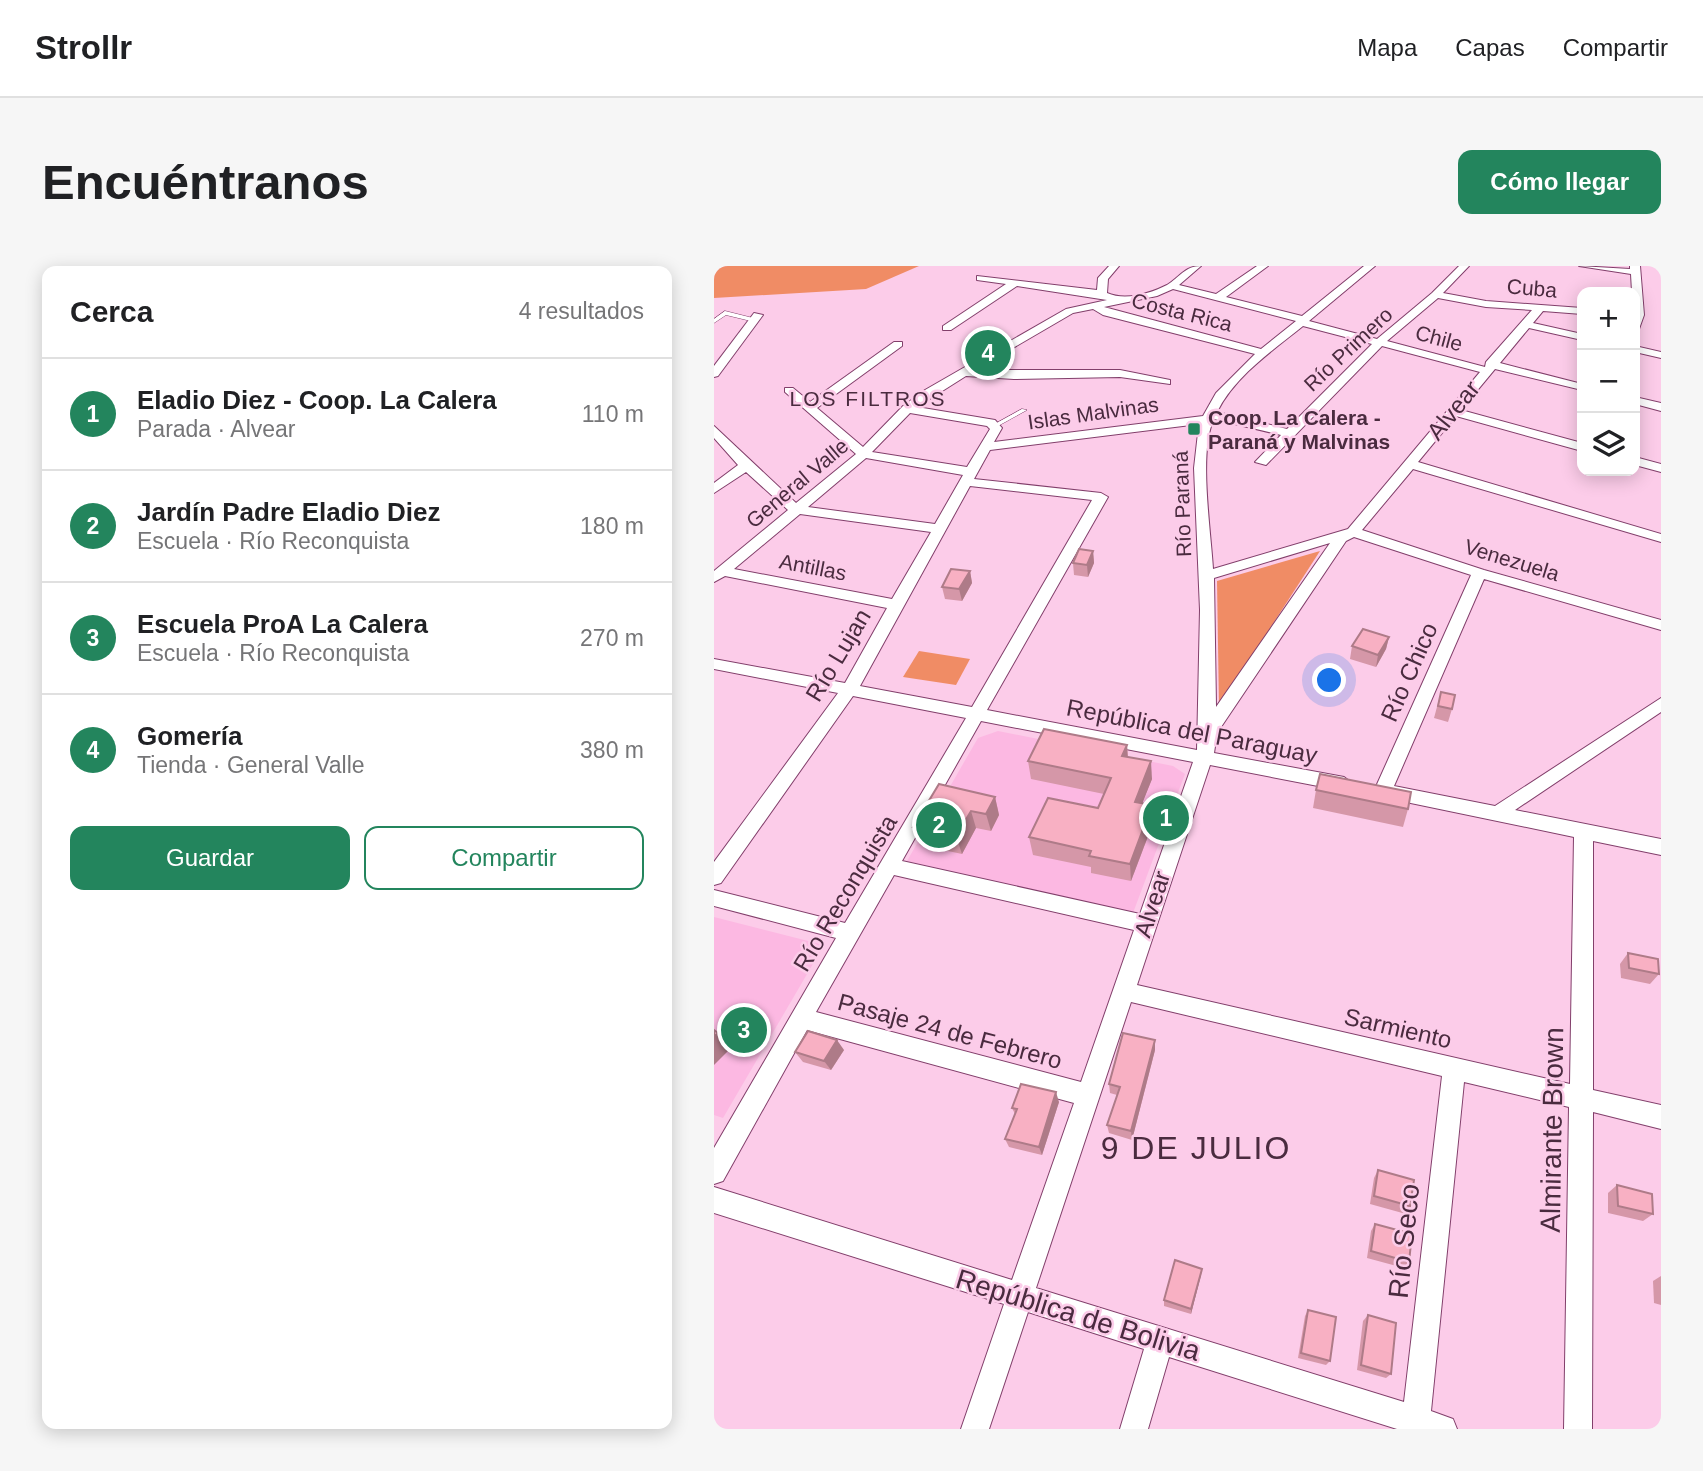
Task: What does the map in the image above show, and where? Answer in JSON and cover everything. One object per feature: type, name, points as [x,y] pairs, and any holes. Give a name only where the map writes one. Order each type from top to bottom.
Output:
[{"type":"street","points":[[1102,295],[1103,278],[1114,266]]},
{"type":"street","name":"General Valle","points":[[718,574],[864,454],[907,408],[929,392],[1069,311],[1153,295],[1172,286],[1196,266]]},
{"type":"street","points":[[1218,298],[1263,266]]},
{"type":"street","name":"Río Paraná","points":[[1209,731],[1200,454],[1208,417],[1220,395],[1263,353],[1370,266]]},
{"type":"street","name":"Río Primero","points":[[1261,462],[1380,342],[1436,295],[1464,266]]},
{"type":"street","points":[[1584,266],[1635,269],[1636,287]]},
{"type":"street","points":[[980,278],[1102,295],[1117,301]]},
{"type":"street","points":[[947,328],[1016,282]]},
{"type":"street","name":"Chile","points":[[1172,286],[1380,342],[1577,386]]},
{"type":"street","name":"Cuba","points":[[1436,295],[1577,311]]},
{"type":"street","name":"Costa Rica","points":[[1093,305],[1107,313],[1263,353]]},
{"type":"street","name":"Alvear","points":[[975,1429],[1203,758],[1209,731],[1347,535],[1540,308]]},
{"type":"street","points":[[714,374],[756,317]]},
{"type":"street","points":[[1526,324],[1577,336]]},
{"type":"street","points":[[809,408],[848,379],[874,365],[898,344]]},
{"type":"street","points":[[1639,350],[1661,355]]},
{"type":"street","points":[[964,372],[990,376],[1141,376],[1166,382]]},
{"type":"street","points":[[789,390],[864,454],[969,477]]},
{"type":"street","points":[[1640,401],[1661,407]]},
{"type":"street","points":[[907,408],[996,426]]},
{"type":"street","points":[[1453,412],[1577,446]]},
{"type":"street","name":"Islas Malvinas","points":[[985,447],[1208,417],[1287,433]]},
{"type":"street","name":"Río Lujan","points":[[714,877],[849,690],[996,426]]},
{"type":"street","points":[[714,430],[747,466],[795,509],[938,529]]},
{"type":"street","points":[[1640,462],[1661,468]]},
{"type":"street","points":[[1408,463],[1661,538]]},
{"type":"street","points":[[714,489],[747,466]]},
{"type":"street","name":"Río Reconquista","points":[[714,1172],[1101,497],[969,477]]},
{"type":"street","points":[[1206,576],[1321,540],[1347,535]]},
{"type":"street","name":"Venezuela","points":[[1347,535],[1661,625]]},
{"type":"street","name":"Río Chico","points":[[1370,789],[1479,573]]},
{"type":"street","name":"Antillas","points":[[718,574],[897,605]]},
{"type":"street","name":"República del Paraguay","points":[[714,664],[1661,847]]},
{"type":"street","points":[[1498,814],[1517,798],[1661,704]]},
{"type":"street","name":"Almirante Brown","points":[[1578,1429],[1584,832]]},
{"type":"street","points":[[889,866],[1146,924]]},
{"type":"street","points":[[714,898],[849,933]]},
{"type":"street","name":"Sarmiento","points":[[1123,991],[1661,1116]]},
{"type":"street","name":"Pasaje 24 de Febrero","points":[[800,1018],[1087,1095]]},
{"type":"street","name":"Río Seco","points":[[1416,1420],[1454,1068]]},
{"type":"street","name":"República de Bolivia","points":[[714,1199],[1443,1429]]},
{"type":"street","points":[[1134,1429],[1160,1341]]},
{"type":"lane","points":[[714,320],[725,313],[756,317]]},
{"type":"lane","points":[[996,426],[1024,410]]},
{"type":"shaded area","points":[[714,266],[919,266],[866,289],[714,298]]},
{"type":"shaded area","points":[[1320,551],[1219,707],[1217,581]]},
{"type":"shaded area","points":[[919,651],[970,659],[956,685],[903,677]]},
{"type":"shaded area","points":[[998,731],[1173,766],[1185,774],[1133,913],[907,861],[978,738]]},
{"type":"shaded area","points":[[714,917],[824,945],[723,1118],[714,1115]]},
{"type":"building","points":[[1079,549],[1093,551],[1087,565],[1073,563]]},
{"type":"building","points":[[951,569],[970,571],[959,589],[942,587]]},
{"type":"building","points":[[1363,629],[1389,637],[1378,655],[1352,646]]},
{"type":"building","points":[[1441,692],[1455,695],[1452,709],[1438,706]]},
{"type":"building","points":[[1044,729],[1127,745],[1122,756],[1151,761],[1135,802],[1152,805],[1130,864],[1089,856],[1091,851],[1029,837],[1048,798],[1098,808],[1111,778],[1028,761]]},
{"type":"building","points":[[1320,774],[1411,792],[1408,809],[1316,790]]},
{"type":"building","points":[[939,784],[995,797],[986,814],[971,811],[956,836],[913,827]]},
{"type":"building","points":[[1628,953],[1658,959],[1659,974],[1629,968]]},
{"type":"building","points":[[808,1031],[837,1040],[824,1061],[795,1052]]},
{"type":"building","points":[[1123,1033],[1155,1040],[1131,1131],[1107,1125],[1120,1087],[1109,1084]]},
{"type":"building","points":[[1021,1084],[1056,1092],[1039,1147],[1005,1139],[1017,1109],[1012,1108]]},
{"type":"building","points":[[1378,1170],[1414,1180],[1410,1206],[1374,1196]]},
{"type":"building","points":[[1617,1185],[1652,1194],[1653,1214],[1618,1206]]},
{"type":"building","points":[[1375,1224],[1412,1234],[1409,1262],[1371,1251]]},
{"type":"building","points":[[1175,1260],[1202,1269],[1191,1309],[1164,1300]]},
{"type":"building","points":[[1308,1310],[1336,1317],[1330,1361],[1301,1353]]},
{"type":"building","points":[[1368,1315],[1396,1323],[1391,1374],[1361,1365]]},
{"type":"place","name":"Gomería","points":[[988,353]]},
{"type":"place","name":"Coop. La Calera - Paraná y Malvinas","points":[[1194,429]]},
{"type":"place","name":"Eladio Diez - Coop. La Calera","points":[[1166,818]]},
{"type":"place","name":"Jardín Padre Eladio Diez","points":[[939,825]]},
{"type":"place","name":"Escuela ProA La Calera","points":[[744,1030]]},
{"type":"district","name":"LOS FILTROS","points":[[868,398]]},
{"type":"district","name":"9 DE JULIO","points":[[1196,1148]]}]
